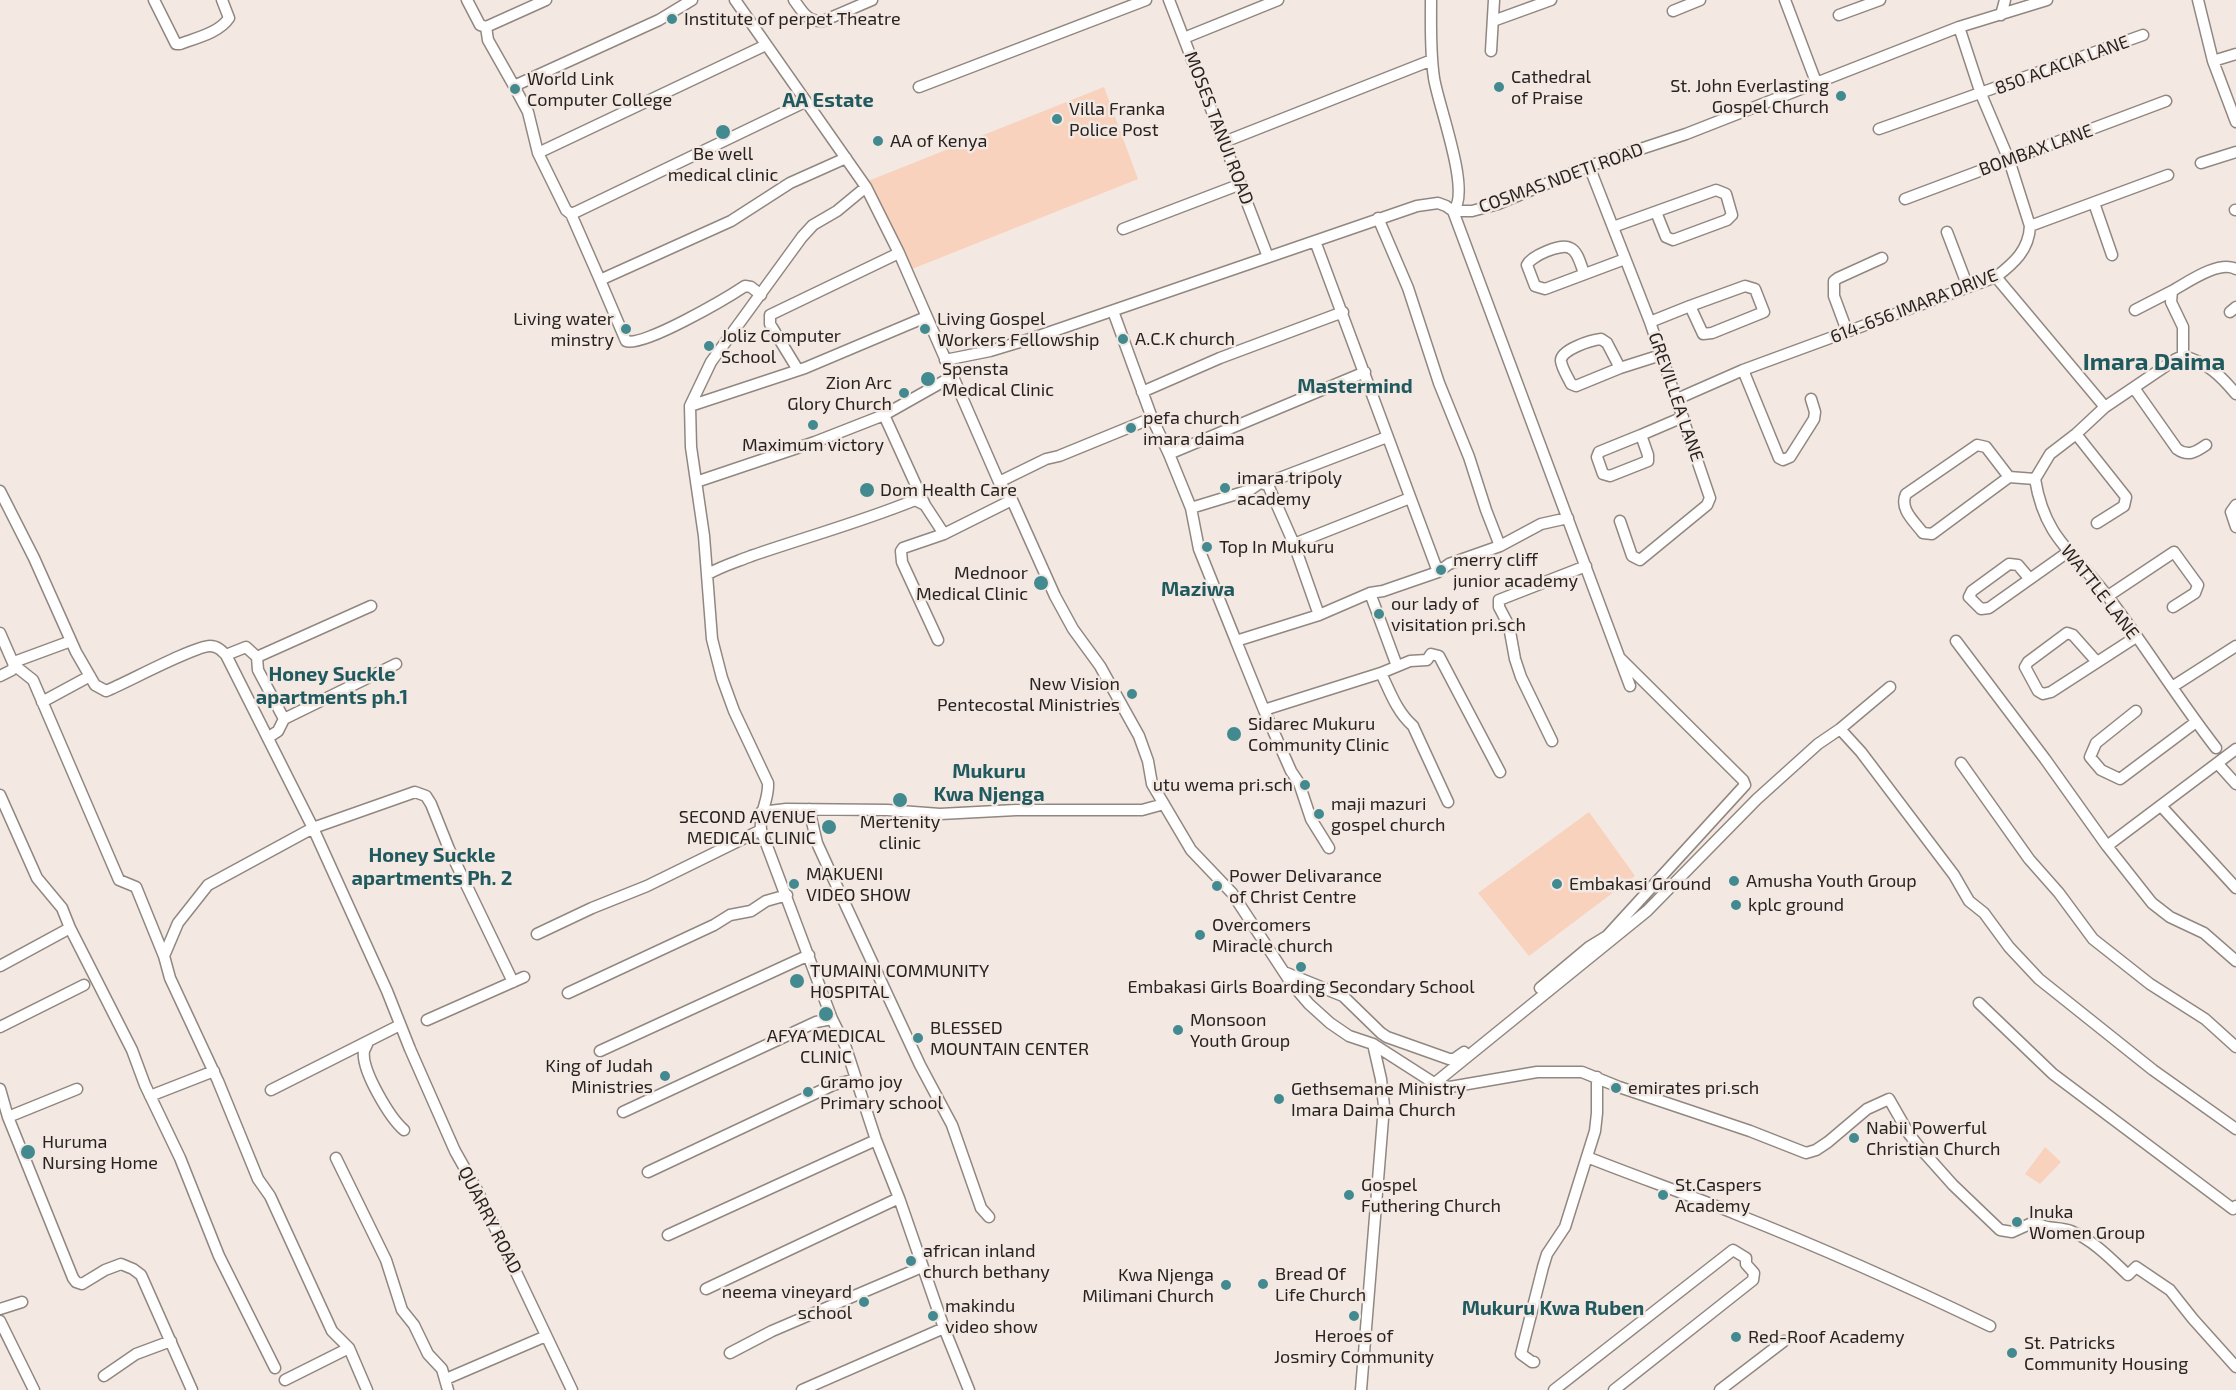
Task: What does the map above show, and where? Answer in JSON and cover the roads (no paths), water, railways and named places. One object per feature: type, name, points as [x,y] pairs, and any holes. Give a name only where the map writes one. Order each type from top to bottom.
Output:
[{"type":"street","points":[[154,0],[176,44],[180,44],[218,29],[226,23],[229,18],[222,0]]},
{"type":"street","points":[[467,0],[480,24],[486,27]]},
{"type":"street","points":[[486,27],[546,0]]},
{"type":"street","points":[[514,86],[659,20],[692,0]]},
{"type":"street","points":[[735,0],[866,187],[899,253],[999,482],[1012,501],[1073,629],[1100,666],[1139,736],[1152,784],[1191,850],[1232,893],[1284,972],[1309,1004],[1349,1036],[1372,1044],[1435,1083],[1450,1087],[1537,1072],[1578,1072],[1806,1153],[1828,1142],[1867,1110],[1890,1099],[1909,1134],[1920,1148],[1953,1185],[2000,1230],[2012,1233],[2034,1222],[2048,1228],[2067,1230],[2100,1248],[2128,1275],[2136,1267],[2170,1290],[2236,1367]]},
{"type":"street","points":[[794,0],[808,18],[815,21],[823,21],[872,0]]},
{"type":"street","points":[[919,87],[1146,0]]},
{"type":"street","name":"MOSES TANUI ROAD","points":[[1169,0],[1268,256]]},
{"type":"street","points":[[1184,38],[1278,0]]},
{"type":"street","points":[[1431,0],[1432,60],[1435,82],[1460,191],[1460,201],[1453,211],[1630,686]]},
{"type":"street","points":[[1491,51],[1494,0]]},
{"type":"street","points":[[1493,21],[1551,0]]},
{"type":"street","points":[[1673,11],[1700,0]]},
{"type":"street","points":[[1785,0],[1816,82]]},
{"type":"street","points":[[1839,15],[1880,0]]},
{"type":"street","points":[[2001,15],[2005,0]]},
{"type":"street","name":"COSMAS NDETI ROAD","points":[[945,360],[990,351],[1033,338],[1427,203],[1446,206],[1453,211],[1472,211],[1498,204],[1588,166],[1686,134],[1959,27],[2047,0]]},
{"type":"street","points":[[2198,0],[2213,61],[2236,122]]},
{"type":"street","points":[[486,27],[488,40],[528,112],[538,153],[561,203],[571,214],[626,341],[630,343],[642,340],[703,312],[744,286],[751,287],[761,295]]},
{"type":"street","points":[[1959,27],[1981,94],[2009,160],[2030,226],[2168,175]]},
{"type":"street","name":"850 ACACIA LANE","points":[[1880,129],[2143,35]]},
{"type":"street","points":[[538,153],[766,45]]},
{"type":"street","points":[[2213,61],[2236,54]]},
{"type":"street","points":[[1224,141],[1432,60]]},
{"type":"street","name":"BOMBAX LANE","points":[[1905,199],[2166,101]]},
{"type":"street","points":[[571,214],[805,102]]},
{"type":"street","points":[[2201,163],[2236,152]]},
{"type":"street","points":[[600,280],[731,221],[790,183],[846,158]]},
{"type":"street","name":"GREVILLEA LANE","points":[[1588,166],[1650,322],[1710,494],[1709,502],[1640,560],[1632,556],[1620,521]]},
{"type":"street","points":[[1123,229],[1240,184]]},
{"type":"street","points":[[866,187],[837,211],[813,225],[779,267],[711,362],[690,406],[691,447],[708,574],[712,639],[722,678],[734,711],[768,783],[769,796],[761,812],[762,830],[832,1019],[845,1045],[876,1140],[899,1198],[944,1328],[969,1390]]},
{"type":"street","points":[[1613,227],[1716,190],[1726,194],[1732,215],[1727,220],[1673,240],[1666,237],[1656,212]]},
{"type":"street","points":[[2094,203],[2112,255]]},
{"type":"street","points":[[1378,218],[1408,288],[1439,383],[1469,457],[1500,546]]},
{"type":"street","name":"614-656 IMARA DRIVE","points":[[1677,399],[1743,370],[1800,351],[1996,277],[2019,258],[2029,237],[2030,226]]},
{"type":"street","points":[[1947,232],[1968,287]]},
{"type":"street","points":[[1315,241],[1438,572]]},
{"type":"street","points":[[1584,273],[1575,252],[1566,246],[1531,258],[1527,265],[1535,286],[1540,289],[1625,259]]},
{"type":"street","points":[[798,370],[770,324],[770,315],[899,253]]},
{"type":"street","points":[[1847,332],[1834,296],[1834,282],[1882,258]]},
{"type":"street","points":[[2135,310],[2219,267],[2229,266],[2236,269]]},
{"type":"street","points":[[1996,277],[2105,407]]},
{"type":"street","points":[[1650,322],[1690,306],[1749,286],[1755,289],[1764,312],[1705,334],[1700,330],[1690,306]]},
{"type":"street","points":[[2172,291],[2170,302],[2183,327],[2183,356]]},
{"type":"street","points":[[1113,310],[1152,418],[1191,508],[1199,549],[1264,710],[1291,771],[1299,783],[1311,819],[1329,849]]},
{"type":"street","points":[[1142,392],[1220,358],[1343,312]]},
{"type":"street","points":[[690,406],[798,370],[926,317]]},
{"type":"street","points":[[1620,368],[1607,343],[1601,339],[1565,352],[1561,358],[1571,384],[1576,386],[1660,355]]},
{"type":"street","points":[[2009,477],[1989,450],[1980,445],[1906,494],[1905,508],[1923,533],[1929,534],[2009,477],[2035,479],[2050,454],[2105,407],[2183,356],[2195,359],[2215,371],[2236,394]]},
{"type":"street","points":[[1743,370],[1781,459],[1785,460],[1790,457],[1814,419],[1812,403]]},
{"type":"street","points":[[1169,454],[1365,372]]},
{"type":"street","points":[[696,482],[815,442],[884,415],[953,376]]},
{"type":"street","points":[[2134,388],[2182,453],[2191,453],[2206,445]]},
{"type":"street","points":[[884,415],[925,505],[944,534]]},
{"type":"street","points":[[1641,435],[1648,461],[1610,476],[1603,474],[1597,458],[1599,452],[1683,417]]},
{"type":"street","points":[[999,482],[1046,459],[1059,456],[1152,418]]},
{"type":"street","points":[[2076,434],[2126,497],[2124,506],[2097,523]]},
{"type":"street","points":[[1191,508],[1250,490],[1260,483],[1264,484],[1387,437]]},
{"type":"street","name":"WATTLE LANE","points":[[2035,479],[2039,502],[2049,526],[2068,552],[2108,596],[2216,748]]},
{"type":"street","points":[[1264,484],[1268,485],[1272,492],[1294,544],[1319,615]]},
{"type":"street","points":[[0,491],[95,685],[106,691],[186,654],[209,646],[219,649],[226,655],[246,647],[256,657],[258,670],[284,719]]},
{"type":"street","points":[[1294,544],[1410,498]]},
{"type":"street","points":[[708,574],[771,548],[874,517],[915,500],[925,505]]},
{"type":"street","points":[[938,640],[902,562],[903,548],[944,534],[1012,501]]},
{"type":"street","points":[[2236,505],[2231,512],[2236,527]]},
{"type":"street","points":[[1236,641],[1319,615],[1370,593],[1383,591],[1438,572],[1449,564],[1500,546],[1541,524],[1568,518]]},
{"type":"street","points":[[2029,578],[2018,565],[2009,564],[1972,591],[1969,597],[1978,607],[1986,609],[2068,552]]},
{"type":"street","points":[[2108,596],[2174,552],[2198,585],[2194,592],[2173,607]]},
{"type":"street","points":[[1552,741],[1521,677],[1509,626],[1499,607],[1499,600],[1586,566]]},
{"type":"street","points":[[1370,593],[1397,666]]},
{"type":"street","points":[[256,657],[371,606]]},
{"type":"street","points":[[0,633],[14,664],[33,680],[119,880],[136,887],[164,956],[170,978],[214,1071],[258,1179],[270,1196],[332,1331],[349,1347],[367,1390]]},
{"type":"street","points":[[2097,662],[2073,634],[2067,633],[2028,662],[2025,667],[2038,691],[2044,694],[2051,692],[2136,637]]},
{"type":"street","points":[[0,676],[12,670],[14,664],[71,640]]},
{"type":"street","points":[[1956,641],[2107,846],[2152,903],[2170,917],[2204,933],[2236,961]]},
{"type":"street","points":[[2172,687],[2236,646]]},
{"type":"street","points":[[1264,710],[1381,673],[1410,661],[1427,660],[1431,654],[1439,656],[1500,772]]},
{"type":"street","name":"QUARRY ROAD","points":[[226,655],[313,828],[387,991],[455,1151],[477,1190],[572,1390]]},
{"type":"street","points":[[1284,972],[1343,996],[1381,1033],[1441,1057],[1454,1059],[1589,947],[1607,936],[1745,785],[1743,780],[1621,659]]},
{"type":"street","points":[[269,737],[278,731],[284,719],[396,664]]},
{"type":"street","points":[[1381,673],[1397,707],[1413,726],[1448,802]]},
{"type":"street","points":[[42,702],[90,676]]},
{"type":"street","points":[[1435,1083],[1647,910],[1757,799],[1818,744],[1840,729],[1890,687]]},
{"type":"street","points":[[2136,711],[2096,743],[2090,756],[2101,770],[2120,778],[2196,722]]},
{"type":"street","points":[[1840,729],[1861,752],[1940,856],[1969,901],[1984,913],[2026,966],[2051,991],[2153,1070],[2236,1129]]},
{"type":"street","points":[[2107,846],[2236,749]]},
{"type":"street","points":[[1961,763],[2029,859],[2059,893],[2093,939],[2150,984],[2205,1019],[2236,1047]]},
{"type":"street","points":[[2218,764],[2236,784]]},
{"type":"street","points":[[164,956],[178,923],[208,885],[313,828],[415,792],[426,796],[431,804],[475,906],[513,982]]},
{"type":"street","points":[[0,795],[37,878],[62,908],[132,1050],[150,1096],[180,1158],[219,1256],[275,1368]]},
{"type":"street","points":[[761,812],[809,809],[887,810],[940,814],[1016,810],[1142,810],[1164,804]]},
{"type":"street","points":[[2161,806],[2236,888]]},
{"type":"street","points":[[809,809],[817,843],[920,1065],[952,1125],[981,1208],[989,1218]]},
{"type":"street","points":[[537,934],[592,908],[647,886],[762,830]]},
{"type":"street","points":[[568,993],[730,915],[751,910],[787,895]]},
{"type":"street","points":[[0,966],[70,928]]},
{"type":"street","points":[[600,1051],[809,955]]},
{"type":"street","points":[[427,1020],[524,976]]},
{"type":"street","points":[[0,1027],[84,985]]},
{"type":"street","points":[[1979,1003],[2053,1074],[2235,1209]]},
{"type":"street","points":[[623,1112],[816,1022],[832,1019]]},
{"type":"street","points":[[271,1090],[400,1025]]},
{"type":"street","points":[[368,1042],[364,1052],[365,1064],[394,1122],[404,1130]]},
{"type":"street","points":[[1361,1390],[1384,1106],[1381,1079],[1372,1044]]},
{"type":"street","points":[[150,1096],[214,1071]]},
{"type":"street","points":[[1534,1362],[1521,1354],[1547,1254],[1565,1227],[1587,1157],[1597,1113],[1597,1077]]},
{"type":"street","points":[[648,1172],[833,1085],[856,1079]]},
{"type":"street","points":[[0,1089],[73,1278],[82,1284],[105,1269],[121,1264],[141,1275],[192,1390]]},
{"type":"street","points":[[9,1117],[77,1089]]},
{"type":"street","points":[[668,1235],[876,1140]]},
{"type":"street","points":[[1587,1157],[1737,1214],[1833,1254],[1990,1326]]},
{"type":"street","points":[[336,1158],[386,1260],[402,1310],[414,1325],[428,1354],[442,1369],[447,1385],[546,1336]]},
{"type":"street","points":[[706,1289],[899,1198]]},
{"type":"street","points":[[1554,1390],[1733,1250],[1746,1258],[1746,1264],[1754,1273],[1753,1279],[1619,1388]]},
{"type":"street","points":[[729,1353],[772,1331],[922,1267]]},
{"type":"street","points":[[0,1309],[22,1302]]},
{"type":"street","points":[[0,1321],[34,1390]]},
{"type":"street","points":[[802,1390],[944,1328]]},
{"type":"street","points":[[104,1376],[136,1354],[171,1341]]},
{"type":"street","points":[[1720,1390],[1784,1341]]},
{"type":"street","points":[[285,1380],[349,1347]]},
{"type":"place","name":"Institute of perpet Theatre","points":[[672,19]]},
{"type":"place","name":"Cathedral of Praise","points":[[1499,87]]},
{"type":"place","name":"World Link Computer College","points":[[515,89]]},
{"type":"place","name":"St. John Everlasting Gospel Church","points":[[1841,96]]},
{"type":"place","name":"Villa Franka Police Post","points":[[1057,119]]},
{"type":"place","name":"Be well medical clinic","points":[[723,132]]},
{"type":"place","name":"AA of Kenya","points":[[878,141]]},
{"type":"place","name":"Living water minstry","points":[[626,329]]},
{"type":"place","name":"Living Gospel Workers Fellowship","points":[[925,329]]},
{"type":"place","name":"A.C.K church","points":[[1123,339]]},
{"type":"place","name":"Joliz Computer School","points":[[709,346]]},
{"type":"place","name":"Spensta Medical Clinic","points":[[928,379]]},
{"type":"place","name":"Zion Arc Glory Church","points":[[904,393]]},
{"type":"place","name":"Maximum victory","points":[[813,425]]},
{"type":"place","name":"pefa church imara daima","points":[[1131,428]]},
{"type":"place","name":"imara tripoly academy","points":[[1225,488]]},
{"type":"place","name":"Dom Health Care","points":[[867,490]]},
{"type":"place","name":"Top In Mukuru","points":[[1207,547]]},
{"type":"place","name":"merry cliff junior academy","points":[[1441,570]]},
{"type":"place","name":"Mednoor Medical Clinic","points":[[1041,583]]},
{"type":"place","name":"our lady of visitation pri.sch","points":[[1379,614]]},
{"type":"place","name":"New Vision Pentecostal Ministries","points":[[1132,694]]},
{"type":"place","name":"Sidarec Mukuru Community Clinic","points":[[1234,734]]},
{"type":"place","name":"utu wema pri.sch","points":[[1305,785]]},
{"type":"place","name":"Mertenity clinic","points":[[900,800]]},
{"type":"place","name":"maji mazuri gospel church","points":[[1319,814]]},
{"type":"place","name":"SECOND AVENUE MEDICAL CLINIC","points":[[829,827]]},
{"type":"place","name":"Amusha Youth Group","points":[[1734,881]]},
{"type":"place","name":"MAKUENI VIDEO SHOW","points":[[794,884]]},
{"type":"place","name":"Embakasi Ground","points":[[1557,884]]},
{"type":"place","name":"Power Delivarance of Christ Centre","points":[[1217,886]]},
{"type":"place","name":"kplc ground","points":[[1736,905]]},
{"type":"place","name":"Overcomers Miracle church","points":[[1200,935]]},
{"type":"place","name":"Embakasi Girls Boarding Secondary School","points":[[1301,967]]},
{"type":"place","name":"TUMAINI COMMUNITY HOSPITAL","points":[[797,981]]},
{"type":"place","name":"AFYA MEDICAL CLINIC","points":[[826,1014]]},
{"type":"place","name":"Monsoon Youth Group","points":[[1178,1030]]},
{"type":"place","name":"BLESSED MOUNTAIN CENTER","points":[[918,1038]]},
{"type":"place","name":"King of Judah Ministries","points":[[665,1076]]},
{"type":"place","name":"emirates pri.sch","points":[[1616,1088]]},
{"type":"place","name":"Gramo joy Primary school","points":[[808,1092]]},
{"type":"place","name":"Gethsemane Ministry Imara Daima Church","points":[[1279,1099]]},
{"type":"place","name":"Nabii Powerful Christian Church","points":[[1854,1138]]},
{"type":"place","name":"Huruma Nursing Home","points":[[28,1152]]},
{"type":"place","name":"Gospel Futhering Church","points":[[1349,1195]]},
{"type":"place","name":"St.Caspers Academy","points":[[1663,1195]]},
{"type":"place","name":"Inuka Women Group","points":[[2017,1222]]},
{"type":"place","name":"african inland church bethany","points":[[911,1261]]},
{"type":"place","name":"Bread Of Life Church","points":[[1263,1284]]},
{"type":"place","name":"Kwa Njenga Milimani Church","points":[[1226,1285]]},
{"type":"place","name":"neema vineyard school","points":[[864,1302]]},
{"type":"place","name":"makindu video show","points":[[933,1316]]},
{"type":"place","name":"Heroes of Josmiry Community","points":[[1354,1316]]},
{"type":"place","name":"Red-Roof Academy","points":[[1736,1337]]},
{"type":"place","name":"St. Patricks Community Housing","points":[[2012,1353]]},
{"type":"district","name":"AA Estate","points":[[828,100]]},
{"type":"district","name":"Imara Daima","points":[[2154,362]]},
{"type":"district","name":"Mastermind","points":[[1355,386]]},
{"type":"district","name":"Maziwa","points":[[1198,589]]},
{"type":"district","name":"Honey Suckle apartments ph.1","points":[[332,686]]},
{"type":"district","name":"Mukuru Kwa Njenga","points":[[989,782]]},
{"type":"district","name":"Honey Suckle apartments Ph. 2","points":[[432,866]]},
{"type":"district","name":"Mukuru Kwa Ruben","points":[[1553,1308]]}]
